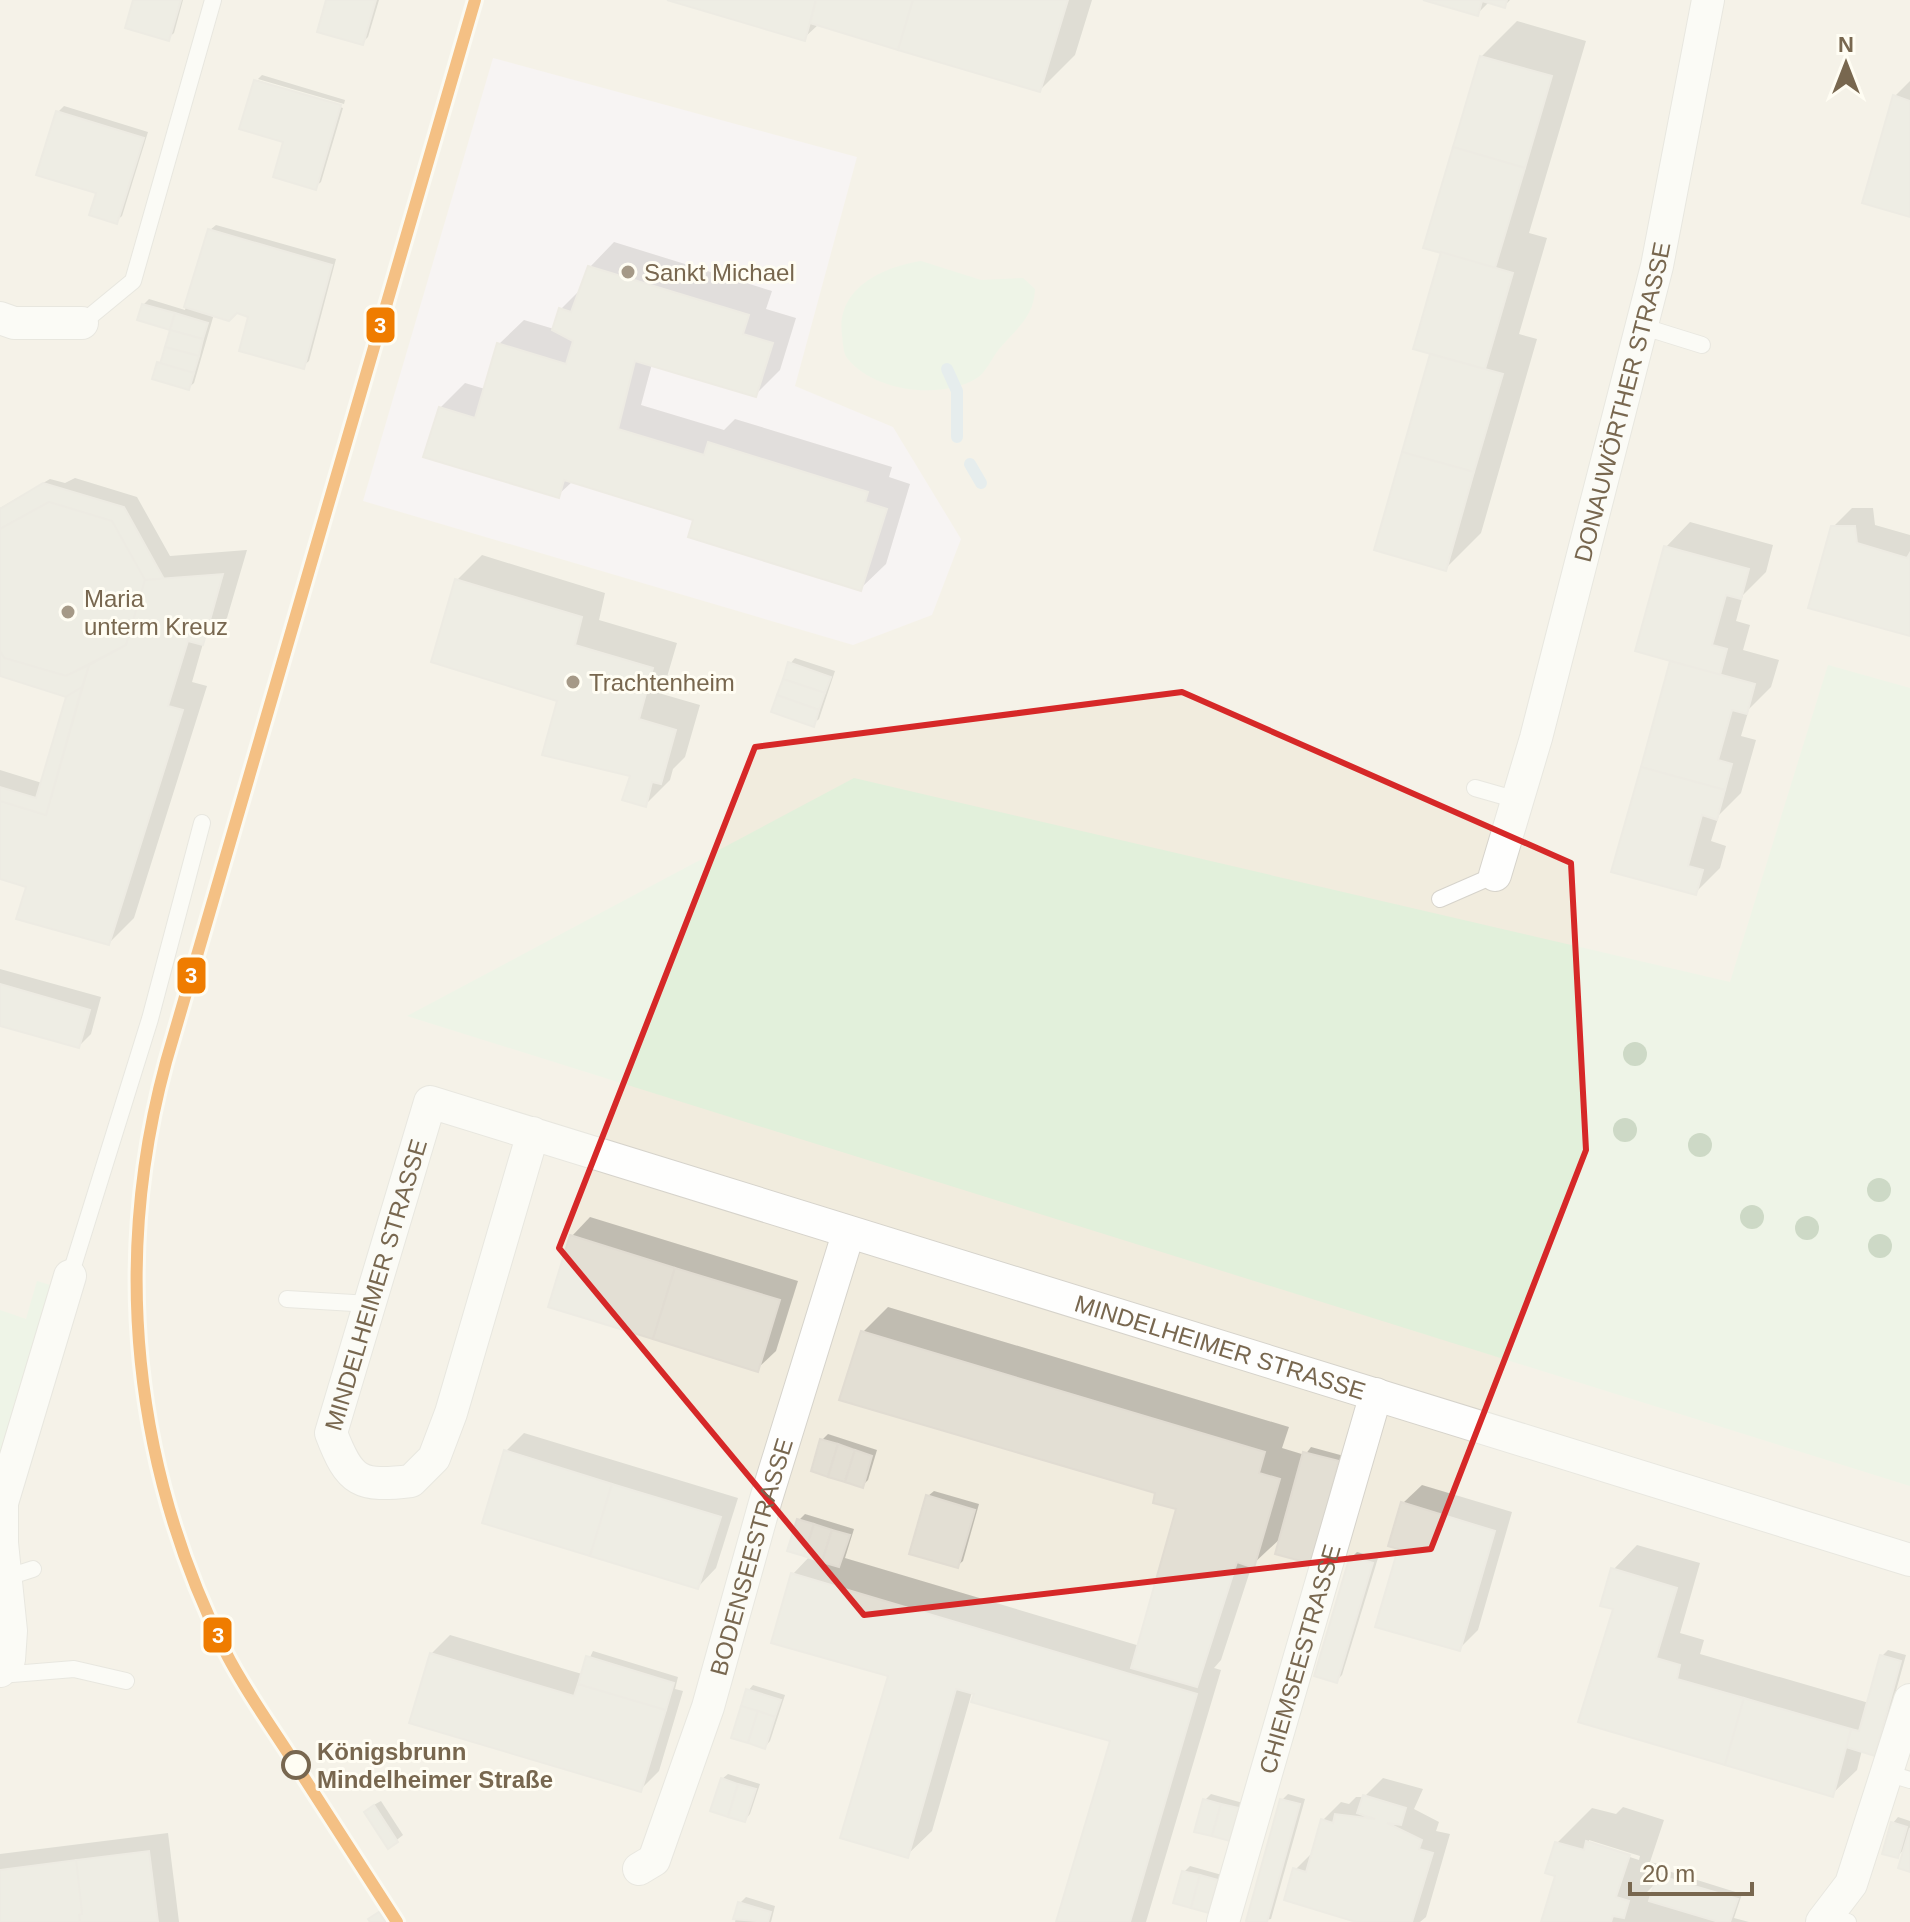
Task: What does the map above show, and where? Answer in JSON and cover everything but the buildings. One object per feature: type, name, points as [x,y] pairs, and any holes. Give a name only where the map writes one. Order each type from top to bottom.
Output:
[{"type":"street","name":"DONAUWÖRTHER STRASSE","points":[[1495,875],[1641,326],[1678,168],[1708,0]]},
{"type":"street","points":[[0,318],[14,323],[82,323]]},
{"type":"street","name":"MINDELHEIMER STRASSE","points":[[533,1133],[451,1413],[434,1458],[411,1481],[373,1485],[343,1466],[331,1433],[430,1102],[533,1133],[848,1234],[1910,1560]]},
{"type":"street","name":"BODENSEESTRASSE","points":[[639,1869],[654,1860],[708,1707],[766,1499],[848,1234]]},
{"type":"street","points":[[0,1673],[9,1660],[13,1575],[2,1503],[70,1276]]},
{"type":"street","name":"CHIEMSEESTRASSE","points":[[1223,1922],[1376,1394]]},
{"type":"street","points":[[1833,1920],[1898,1777],[1910,1700]]},
{"type":"lane","points":[[82,323],[133,281],[213,0]]},
{"type":"lane","points":[[1641,326],[1702,345]]},
{"type":"lane","points":[[1475,788],[1517,800]]},
{"type":"lane","points":[[70,1276],[150,1019],[202,823]]},
{"type":"lane","name":"DONAUWÖRTHER STRASSE","points":[[1440,899],[1495,875]]},
{"type":"lane","points":[[287,1299],[370,1304]]},
{"type":"lane","points":[[0,1673],[74,1669],[126,1681]]},
{"type":"highlighted area","points":[[1182,692],[1571,863],[1586,1150],[1431,1549],[864,1615],[559,1248],[755,747]]},
{"type":"shaded area","points":[[0,0],[1910,0],[1910,1922],[0,1922]]},
{"type":"shaded area","name":"Sankt Michael","points":[[493,58],[857,157],[795,386],[893,427],[961,539],[932,615],[853,645],[363,501]]},
{"type":"green space","points":[[921,261],[981,280],[1023,278],[1035,289],[1034,299],[1023,322],[986,369],[977,378],[962,385],[927,390],[891,385],[859,370],[845,353],[842,319],[846,304],[854,293],[892,268]]},
{"type":"green space","points":[[1828,665],[1910,688],[1910,1486],[407,1016],[854,778],[1730,982]]},
{"type":"green space","points":[[37,1281],[50,1285],[0,1459],[0,1310],[26,1319]]},
{"type":"waterway","points":[[947,369],[957,391],[957,437]]},
{"type":"waterway","points":[[970,464],[981,483]]},
{"type":"transit line","name":"3","points":[[397,1922],[240,1679],[194,1581],[169,1509],[152,1436],[141,1362],[137,1287],[140,1212],[149,1137],[166,1062],[475,0]]},
{"type":"place","name":"Sankt Michael","points":[[628,272]]},
{"type":"place","name":"Maria unterm Kreuz","points":[[68,612]]},
{"type":"place","name":"Trachtenheim","points":[[573,682]]},
{"type":"place","name":"Königsbrunn Mindelheimer Straße","points":[[296,1765]]}]
